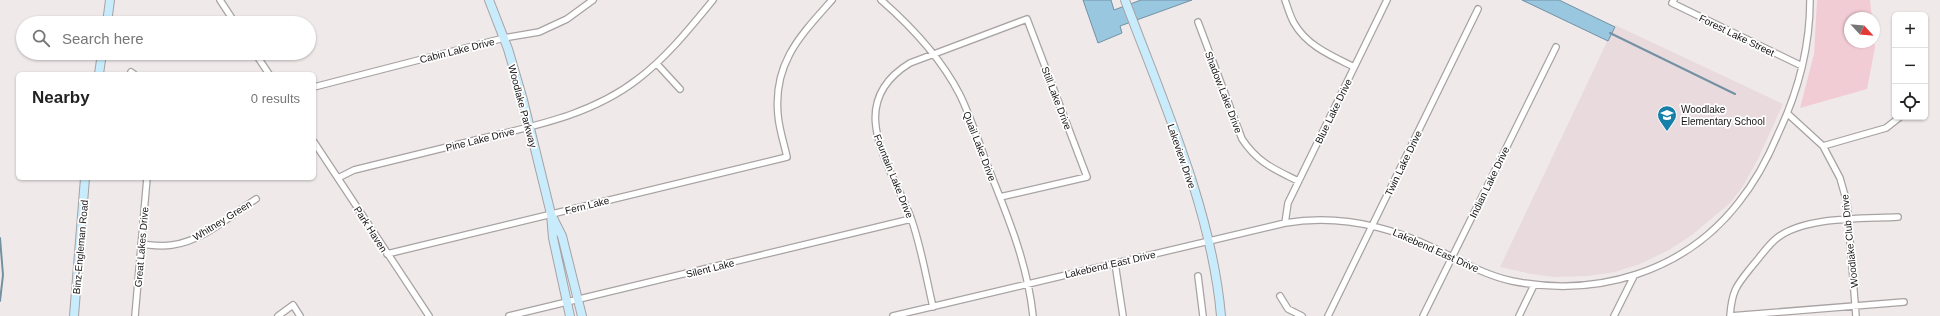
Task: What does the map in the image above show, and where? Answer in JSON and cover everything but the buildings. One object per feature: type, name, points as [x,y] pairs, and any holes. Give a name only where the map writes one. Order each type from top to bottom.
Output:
[{"type":"street","points":[[108,16],[110,0]]},
{"type":"street","points":[[220,0],[230,16]]},
{"type":"street","name":"Woodlake Parkway","points":[[489,0],[504,38],[529,128],[551,214],[553,238],[570,316]]},
{"type":"street","name":"Cabin Lake Drive","points":[[316,86],[504,38],[539,32],[553,27],[580,11],[593,0]]},
{"type":"street","name":"Pine Lake Drive","points":[[338,178],[354,170],[573,116],[596,105],[633,83],[657,64],[713,0]]},
{"type":"street","name":"Fern Lake","points":[[388,254],[787,157],[778,116],[777,99],[782,70],[795,43],[832,0]]},
{"type":"street","name":"Quail Lake Drive","points":[[881,0],[902,19],[933,54],[960,96],[975,130],[1016,240],[1028,284],[1033,316]]},
{"type":"street","points":[[1285,0],[1295,25],[1304,37],[1322,51],[1354,66]]},
{"type":"street","name":"Blue Lake Drive","points":[[1285,223],[1288,203],[1298,180],[1387,0]]},
{"type":"street","name":"Lakebend East Drive","points":[[893,316],[1285,223],[1322,220],[1373,225],[1397,232],[1488,274],[1534,285],[1580,287],[1603,284],[1634,276],[1668,262],[1688,250],[1724,220],[1753,183],[1788,114],[1807,45],[1810,0]]},
{"type":"street","name":"Lakeview Drive","points":[[1126,2],[1183,155],[1208,241],[1221,316]]},
{"type":"street","name":"Forest Lake Street","points":[[1673,2],[1802,66]]},
{"type":"street","name":"Twin Lake Drive","points":[[1328,316],[1478,9]]},
{"type":"street","name":"Fountain Lake Drive","points":[[933,307],[911,219],[879,144],[875,130],[875,110],[882,90],[893,74],[910,63],[1027,19]]},
{"type":"street","name":"Still Lake Drive","points":[[1000,198],[1087,178],[1027,19]]},
{"type":"street","name":"Shadow Lake Drive","points":[[1198,22],[1242,139],[1250,151],[1260,161],[1298,180]]},
{"type":"street","name":"Indian Lake Drive","points":[[1423,316],[1556,47]]},
{"type":"street","points":[[99,72],[101,60]]},
{"type":"street","points":[[260,60],[268,72]]},
{"type":"street","points":[[657,64],[680,88]]},
{"type":"street","name":"Woodlake Club Drive","points":[[1788,114],[1823,146],[1840,178],[1847,203],[1856,316]]},
{"type":"street","points":[[1823,146],[1886,128],[1896,120]]},
{"type":"street","name":"Park Haven","points":[[316,145],[429,316]]},
{"type":"street","name":"Binz-Engleman Road","points":[[74,316],[86,180]]},
{"type":"street","name":"Great Lakes Drive","points":[[135,316],[147,180]]},
{"type":"street","name":"Whitney Green","points":[[141,244],[164,246],[188,241],[205,233],[256,199]]},
{"type":"street","name":"Woodlake Parkway","points":[[551,214],[562,236],[582,316]]},
{"type":"street","points":[[1898,217],[1802,225],[1789,230],[1777,238],[1735,287],[1731,298],[1730,316],[1904,302]]},
{"type":"street","name":"Silent Lake","points":[[509,316],[911,219]]},
{"type":"street","points":[[1115,263],[1123,316]]},
{"type":"street","points":[[1198,276],[1203,316]]},
{"type":"street","points":[[1614,316],[1634,276]]},
{"type":"street","points":[[1519,316],[1534,285]]},
{"type":"street","points":[[1280,296],[1288,309],[1302,316]]},
{"type":"street","points":[[278,316],[293,305],[300,316]]},
{"type":"shaded area","points":[[1817,0],[1870,0],[1871,12],[1844,12],[1844,48],[1875,48],[1867,89],[1800,108],[1814,54]]},
{"type":"shaded area","name":"Woodlake Elementary School","points":[[1615,25],[1783,104],[1758,159],[1743,186],[1730,203],[1692,235],[1669,250],[1640,264],[1615,272],[1588,276],[1554,277],[1531,274],[1500,267]]},
{"type":"water","points":[[1083,0],[1111,0],[1114,10],[1141,0],[1192,0],[1120,26],[1122,33],[1098,43]]},
{"type":"water","points":[[1522,0],[1559,0],[1615,27],[1608,41]]},
{"type":"waterway","points":[[1610,33],[1735,94]]},
{"type":"waterway","points":[[0,238],[3,275],[0,301]]},
{"type":"place","name":"Woodlake Elementary School","points":[[1667,132]]}]
